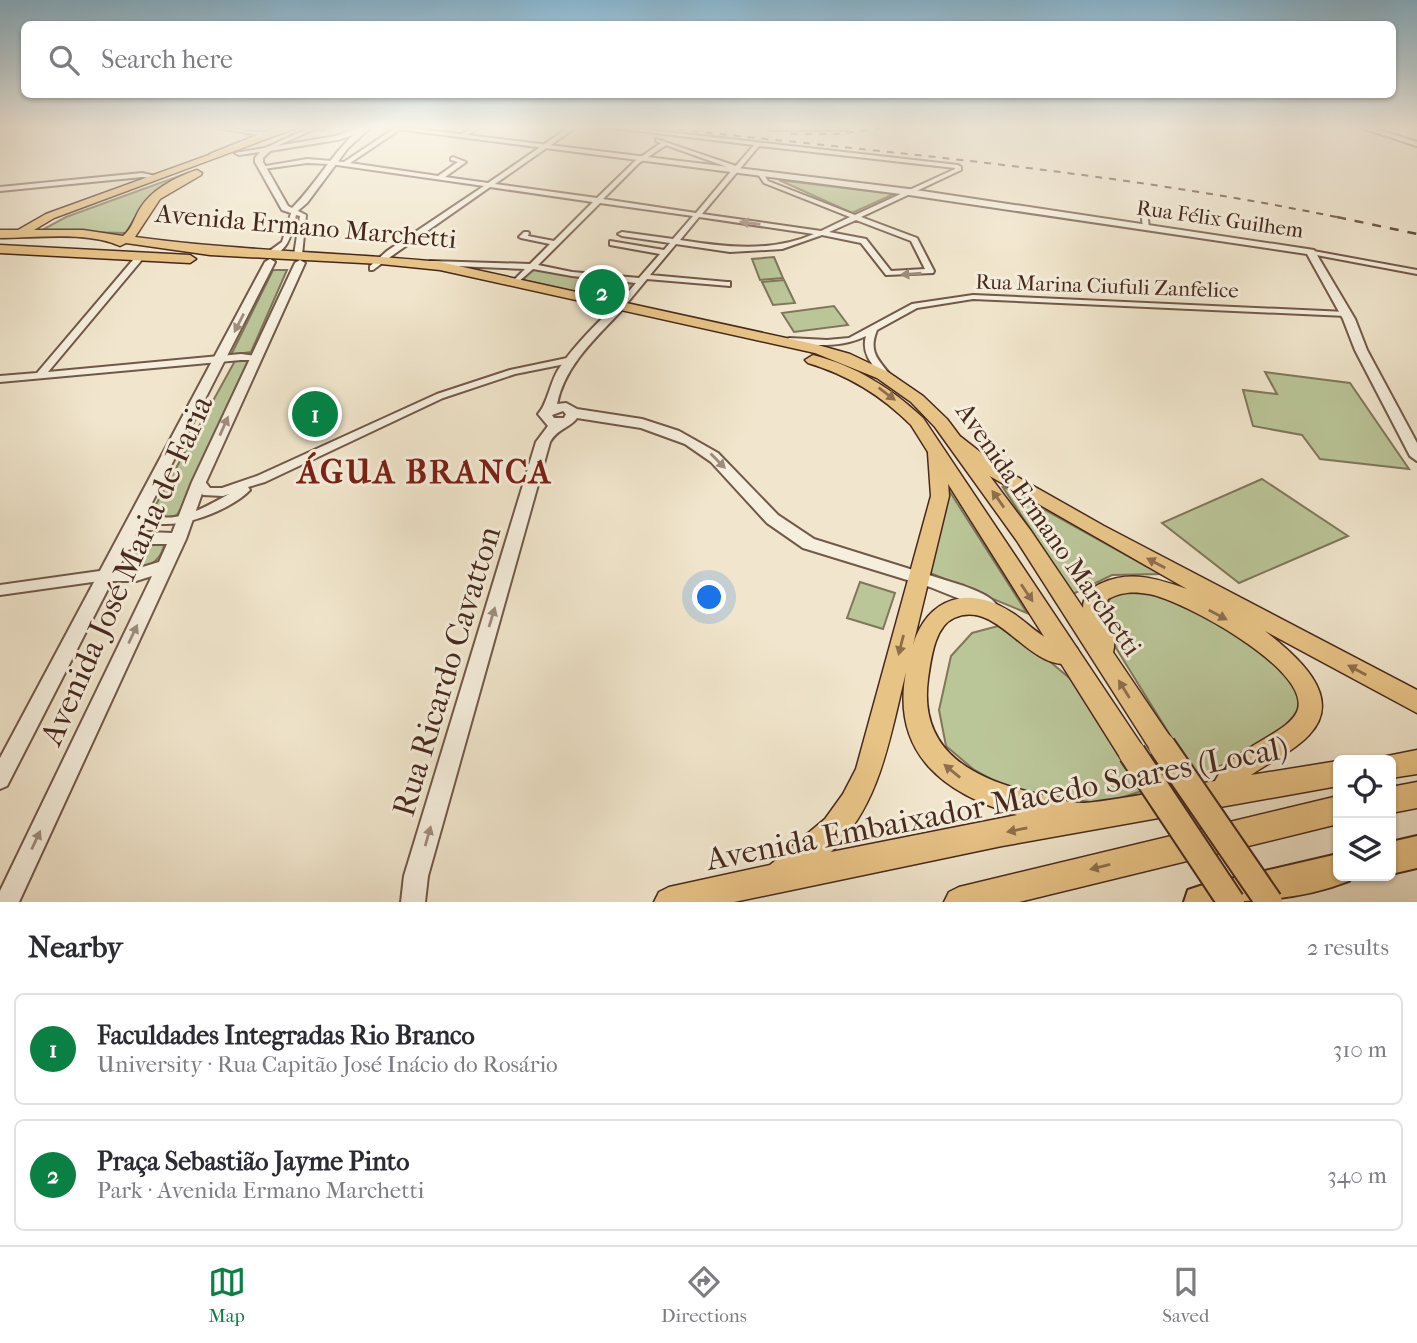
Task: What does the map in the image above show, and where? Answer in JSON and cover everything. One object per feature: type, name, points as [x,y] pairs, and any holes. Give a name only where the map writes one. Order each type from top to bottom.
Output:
[{"type":"highway","points":[[1396,857],[1417,852]]},
{"type":"highway","points":[[1199,902],[1333,871]]},
{"type":"main road","points":[[0,229],[50,216],[176,170]]},
{"type":"main road","points":[[148,227],[146,208],[164,190],[201,170]]},
{"type":"main road","points":[[16,250],[21,234],[50,216]]},
{"type":"main road","points":[[79,254],[114,245],[148,227]]},
{"type":"main road","points":[[148,227],[181,248]]},
{"type":"main road","name":"Avenida Ermano Marchetti","points":[[0,234],[83,234],[271,258]]},
{"type":"main road","name":"Avenida Ermano Marchetti","points":[[0,249],[79,254],[416,263],[517,281],[616,310],[830,364],[855,374],[875,385],[946,447],[1052,576],[1162,746],[1269,902]]},
{"type":"main road","name":"Avenida Ermano Marchetti","points":[[377,264],[780,341],[838,354],[886,376],[918,400],[1069,655],[1231,902]]},
{"type":"main road","points":[[777,877],[828,838],[845,820],[860,793],[878,741],[940,496],[946,447],[1417,702]]},
{"type":"main road","points":[[1102,653],[1104,636],[1094,616],[1095,601],[1101,592],[1113,585],[1140,583],[1178,594],[1238,625],[1262,640],[1295,671],[1311,699],[1310,711],[1296,732],[1230,775],[1224,792]]},
{"type":"main road","points":[[1069,655],[1043,647],[995,612],[970,607],[955,608],[934,620],[921,655],[914,704],[919,729],[925,742],[944,765],[975,787],[1021,804],[1084,817]]},
{"type":"main road","points":[[1396,765],[1417,762]]},
{"type":"main road","name":"Avenida Embaixador Macedo Soares (Local)","points":[[669,902],[777,877],[1084,817],[1333,775]]},
{"type":"main road","points":[[1396,799],[1417,795]]},
{"type":"main road","points":[[959,902],[1333,811]]},
{"type":"street","points":[[265,170],[285,208],[303,215],[299,259]]},
{"type":"street","points":[[271,258],[285,243],[294,211],[324,170]]},
{"type":"street","points":[[386,170],[817,232],[863,241],[889,274],[929,272],[914,240],[766,182],[761,174]]},
{"type":"street","points":[[439,178],[451,170]]},
{"type":"street","points":[[377,264],[510,170]]},
{"type":"street","points":[[517,281],[629,170]]},
{"type":"street","points":[[616,310],[736,170]]},
{"type":"street","name":"Rua Félix Guilhem","points":[[737,170],[909,192],[1311,252],[1417,272]]},
{"type":"street","points":[[622,234],[730,250],[762,250],[792,245],[958,170]]},
{"type":"street","points":[[0,188],[142,175],[157,177]]},
{"type":"street","points":[[1144,210],[1146,228]]},
{"type":"street","points":[[526,233],[523,237],[554,243]]},
{"type":"street","points":[[613,243],[666,253]]},
{"type":"street","points":[[1311,252],[1346,314],[1361,350],[1417,456]]},
{"type":"street","points":[[40,375],[141,256]]},
{"type":"street","name":"Avenida José Maria de Faria","points":[[0,779],[141,513],[271,258]]},
{"type":"street","name":"Avenida José Maria de Faria","points":[[8,902],[178,538],[199,482],[299,259]]},
{"type":"street","points":[[416,263],[530,266],[572,274],[727,284]]},
{"type":"street","name":"Rua Marina Ciufuli Zanfelice","points":[[780,341],[838,342],[858,338],[900,312],[915,306],[973,297],[1346,314]]},
{"type":"street","name":"Rua Ricardo Cavatton","points":[[413,902],[416,876],[543,442],[564,415],[551,396],[572,360],[616,310]]},
{"type":"street","points":[[873,330],[868,338],[868,350],[886,376]]},
{"type":"street","points":[[0,379],[254,358]]},
{"type":"street","points":[[199,482],[204,489],[215,492],[232,489],[261,479],[440,396],[513,372],[572,360]]},
{"type":"street","points":[[559,379],[564,415],[623,420],[677,434],[706,450],[788,533],[822,549],[918,578],[985,603],[995,612]]},
{"type":"street","points":[[141,513],[158,522],[186,518],[231,498],[261,479]]},
{"type":"street","points":[[123,546],[148,538],[178,538]]},
{"type":"street","points":[[0,590],[107,575],[136,575],[165,566]]},
{"type":"green space","points":[[193,173],[153,196],[126,233],[40,231],[66,217]]},
{"type":"green space","points":[[779,180],[894,194],[852,213]]},
{"type":"green space","points":[[774,257],[783,278],[760,280],[752,259]]},
{"type":"green space","points":[[532,269],[635,283],[618,301],[523,280]]},
{"type":"green space","points":[[273,270],[287,270],[251,352],[231,355]]},
{"type":"green space","points":[[784,280],[795,303],[773,305],[762,282]]},
{"type":"green space","points":[[834,306],[848,325],[794,332],[782,313]]},
{"type":"green space","points":[[236,359],[250,362],[183,505],[177,515],[167,518],[154,514],[153,510]]},
{"type":"green space","points":[[1265,372],[1350,383],[1409,469],[1320,459],[1302,435],[1253,426],[1243,390],[1277,394]]},
{"type":"green space","points":[[1262,479],[1348,536],[1239,583],[1162,523]]},
{"type":"green space","points":[[1002,486],[1160,574],[1112,575],[1073,594]]},
{"type":"green space","points":[[950,492],[1027,613],[930,573]]},
{"type":"green space","points":[[150,543],[161,543],[164,546],[158,558],[149,565],[124,572],[133,556]]},
{"type":"green space","points":[[860,582],[895,593],[883,629],[847,618]]},
{"type":"green space","points":[[1157,590],[1267,646],[1307,705],[1287,735],[1196,777],[1106,632],[1105,610],[1115,592]]},
{"type":"green space","points":[[998,626],[1023,639],[1073,681],[1142,791],[1102,804],[1009,789],[973,769],[946,746],[939,710],[951,656],[972,633]]},
{"type":"railway","points":[[1043,170],[1176,188],[1346,219]]},
{"type":"railway","points":[[1337,217],[1417,234]]},
{"type":"place","name":"Praça Sebastião Jayme Pinto","points":[[602,292]]},
{"type":"place","name":"Faculdades Integradas Rio Branco","points":[[315,414]]},
{"type":"district","name":"ÁGUA BRANCA","points":[[425,471]]}]
